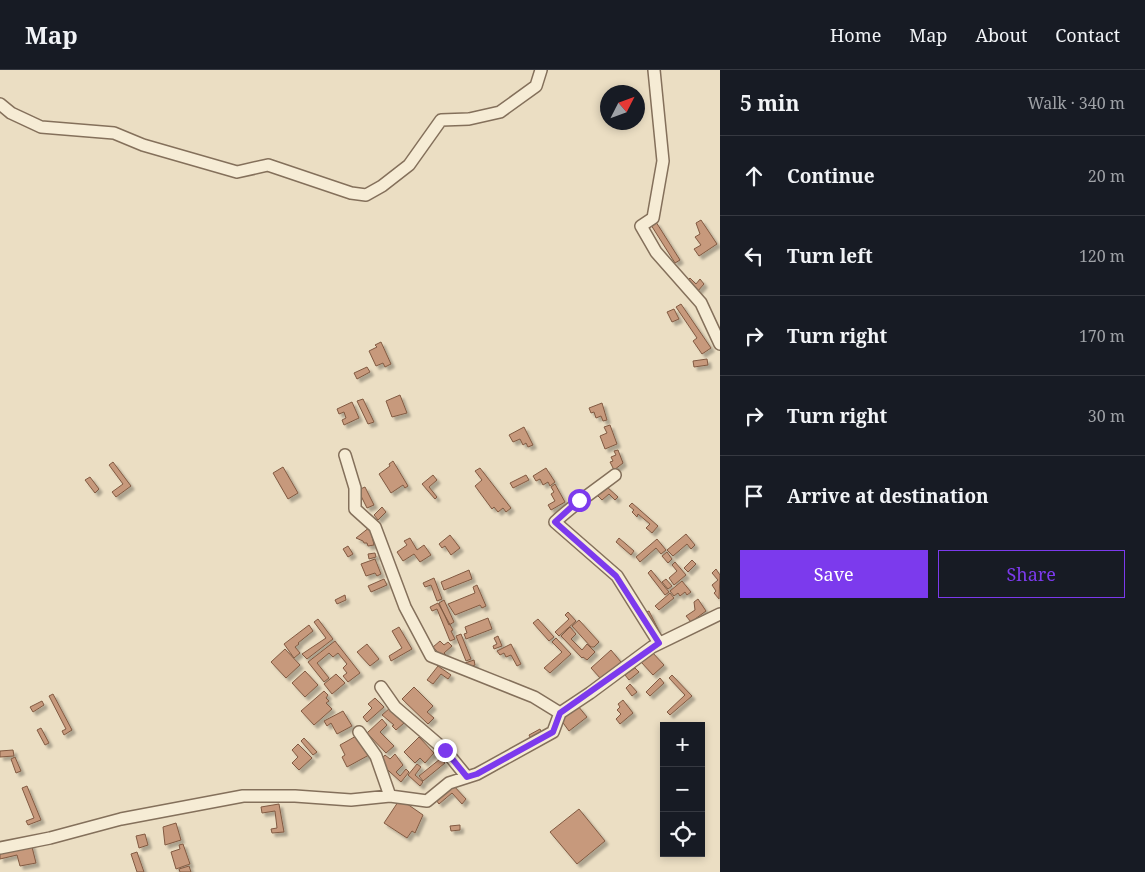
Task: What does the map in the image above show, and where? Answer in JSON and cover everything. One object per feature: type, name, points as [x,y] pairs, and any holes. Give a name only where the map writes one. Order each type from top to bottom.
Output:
[{"type":"street","points":[[0,104],[11,113],[41,128],[114,133],[143,145],[237,172],[268,165],[351,193],[366,195],[382,186],[409,165],[442,120],[470,118],[500,112],[536,86],[541,70]]},
{"type":"street","points":[[654,70],[663,161],[653,218],[641,226],[656,252],[701,303],[720,344]]},
{"type":"street","points":[[344,455],[355,488],[355,508],[374,527],[406,607],[431,656],[534,697],[560,713]]},
{"type":"street","points":[[615,475],[586,497],[579,500],[555,522],[616,576],[659,643]]},
{"type":"street","points":[[0,848],[50,838],[121,819],[243,796],[295,796],[351,800],[390,796],[427,801],[449,783],[477,774],[553,732],[560,713],[659,643],[720,614]]},
{"type":"street","points":[[381,687],[395,707],[445,750],[467,777]]},
{"type":"street","points":[[359,732],[376,756],[390,796]]},
{"type":"building","points":[[701,220],[717,244],[699,256],[694,249],[701,245],[695,237],[700,234],[696,223]]},
{"type":"building","points":[[656,222],[680,260],[675,263],[651,225]]},
{"type":"building","points":[[690,278],[696,284],[700,279],[704,284],[697,292],[686,282]]},
{"type":"building","points":[[681,304],[711,348],[702,354],[693,341],[697,338],[676,307]]},
{"type":"building","points":[[674,309],[679,319],[672,322],[667,312]]},
{"type":"building","points":[[381,342],[391,364],[385,367],[383,363],[376,366],[369,351],[377,347],[375,345]]},
{"type":"building","points":[[707,359],[708,365],[694,367],[693,361]]},
{"type":"building","points":[[367,367],[370,372],[357,379],[354,373]]},
{"type":"building","points":[[400,395],[407,413],[392,417],[386,401]]},
{"type":"building","points":[[363,399],[374,422],[368,424],[357,401]]},
{"type":"building","points":[[352,402],[359,418],[344,425],[342,420],[346,418],[344,412],[339,414],[337,409]]},
{"type":"building","points":[[602,403],[607,420],[603,421],[601,416],[596,418],[594,412],[591,413],[589,408]]},
{"type":"building","points":[[610,425],[617,444],[605,449],[600,436],[607,433],[604,427]]},
{"type":"building","points":[[524,427],[533,445],[528,447],[526,443],[523,445],[520,439],[513,442],[509,435]]},
{"type":"building","points":[[618,450],[623,463],[614,470],[610,462],[613,461],[611,457],[616,455],[614,451]]},
{"type":"building","points":[[393,461],[408,486],[405,488],[403,485],[391,493],[379,474],[390,466],[389,464]]},
{"type":"building","points":[[113,462],[131,486],[116,497],[112,492],[123,484],[109,465]]},
{"type":"building","points":[[283,467],[298,493],[288,499],[273,473]]},
{"type":"building","points":[[480,468],[511,508],[506,512],[503,508],[498,512],[494,507],[492,509],[475,486],[482,480],[475,471]]},
{"type":"building","points":[[546,468],[555,482],[550,486],[548,482],[543,485],[540,479],[536,481],[533,476]]},
{"type":"building","points":[[433,475],[437,480],[429,487],[437,497],[435,499],[422,484]]},
{"type":"building","points":[[526,475],[529,480],[513,488],[510,483]]},
{"type":"building","points":[[90,477],[99,489],[95,493],[85,480]]},
{"type":"building","points":[[555,484],[565,502],[551,510],[548,505],[555,501],[551,494],[554,492],[551,487]]},
{"type":"building","points":[[606,486],[618,497],[615,500],[609,494],[602,500],[597,495]]},
{"type":"building","points":[[365,487],[374,505],[367,508],[358,490]]},
{"type":"building","points":[[632,503],[658,526],[652,533],[646,528],[650,524],[638,514],[637,517],[632,512],[634,510],[629,506]]},
{"type":"building","points":[[382,507],[386,512],[378,520],[374,515]]},
{"type":"building","points":[[370,527],[374,545],[368,546],[367,543],[356,538]]},
{"type":"building","points":[[686,534],[695,545],[691,549],[687,544],[673,556],[667,550]]},
{"type":"building","points":[[450,535],[460,548],[451,555],[445,546],[442,548],[439,544]]},
{"type":"building","points":[[410,538],[417,550],[424,545],[431,555],[420,562],[414,554],[403,561],[397,552],[407,545],[404,541]]},
{"type":"building","points":[[619,538],[634,551],[631,555],[616,542]]},
{"type":"building","points":[[657,539],[666,550],[661,554],[656,548],[640,562],[636,557]]},
{"type":"building","points":[[348,546],[353,554],[348,557],[343,549]]},
{"type":"building","points":[[667,552],[672,559],[668,563],[662,556]]},
{"type":"building","points":[[375,553],[376,557],[369,559],[368,554]]},
{"type":"building","points":[[375,559],[381,574],[377,576],[375,573],[366,576],[361,564]]},
{"type":"building","points":[[692,560],[696,564],[688,572],[684,568]]},
{"type":"building","points":[[675,562],[686,575],[674,585],[669,578],[677,571],[672,565]]},
{"type":"building","points":[[716,569],[720,575],[719,599],[714,593],[716,591],[712,585],[718,580],[712,573]]},
{"type":"building","points":[[469,570],[472,579],[444,590],[441,582]]},
{"type":"building","points":[[651,570],[669,592],[665,595],[648,573]]},
{"type":"building","points":[[434,578],[442,599],[437,601],[431,585],[425,587],[423,583]]},
{"type":"building","points":[[384,579],[387,585],[371,592],[368,586]]},
{"type":"building","points":[[666,579],[672,586],[668,589],[662,582]]},
{"type":"building","points":[[682,581],[691,592],[687,595],[685,592],[680,596],[678,593],[674,596],[670,591]]},
{"type":"building","points":[[477,585],[486,606],[482,608],[480,605],[455,615],[448,604],[475,593],[473,587]]},
{"type":"building","points":[[670,593],[674,598],[659,610],[655,606]]},
{"type":"building","points":[[345,595],[346,600],[337,604],[335,600]]},
{"type":"building","points":[[698,599],[706,611],[691,622],[686,616],[695,610],[694,602]]},
{"type":"building","points":[[444,600],[454,622],[449,625],[439,603]]},
{"type":"building","points":[[438,603],[453,630],[451,631],[455,639],[450,641],[437,609],[432,611],[430,607]]},
{"type":"building","points":[[649,611],[658,629],[654,631],[646,612]]},
{"type":"building","points":[[568,612],[576,621],[559,636],[555,632],[569,619],[565,615]]},
{"type":"building","points":[[488,618],[492,629],[466,639],[464,634],[467,633],[465,627]]},
{"type":"building","points":[[318,619],[333,639],[307,659],[302,654],[326,638],[314,622]]},
{"type":"building","points":[[538,619],[554,637],[549,641],[533,623]]},
{"type":"building","points":[[579,620],[599,642],[594,647],[591,647],[572,626]]},
{"type":"building","points":[[309,625],[313,631],[295,647],[300,653],[294,658],[284,644]]},
{"type":"building","points":[[399,627],[412,649],[391,661],[389,656],[402,648],[392,631]]},
{"type":"building","points":[[570,627],[576,634],[571,639],[582,650],[587,644],[595,652],[587,660],[582,658],[561,636]]},
{"type":"building","points":[[461,634],[471,659],[466,661],[456,636]]},
{"type":"building","points":[[498,636],[502,646],[494,649],[493,646],[497,644],[494,638]]},
{"type":"building","points":[[556,638],[571,654],[550,673],[544,668],[562,652],[552,642]]},
{"type":"building","points":[[335,641],[360,673],[348,682],[343,676],[347,673],[343,668],[347,664],[338,653],[333,657],[329,653],[317,663],[329,678],[324,682],[308,662]]},
{"type":"building","points":[[440,641],[444,645],[448,642],[452,646],[444,653],[448,657],[445,660],[433,647]]},
{"type":"building","points":[[367,644],[379,659],[370,666],[357,652]]},
{"type":"building","points":[[511,644],[521,664],[517,666],[511,655],[506,657],[504,653],[500,655],[497,651]]},
{"type":"building","points":[[285,649],[300,665],[286,678],[271,662]]},
{"type":"building","points":[[611,650],[621,662],[601,679],[591,668]]},
{"type":"building","points":[[652,652],[664,665],[653,675],[641,662]]},
{"type":"building","points":[[474,660],[475,665],[467,668],[465,663]]},
{"type":"building","points":[[438,666],[451,675],[448,679],[441,674],[433,684],[427,680]]},
{"type":"building","points":[[635,668],[639,672],[629,680],[625,675]]},
{"type":"building","points":[[305,671],[318,685],[305,697],[292,683]]},
{"type":"building","points":[[336,674],[345,683],[332,694],[324,684]]},
{"type":"building","points":[[672,675],[692,696],[670,715],[667,712],[685,695],[669,678]]},
{"type":"building","points":[[660,678],[664,683],[650,696],[646,692]]},
{"type":"building","points":[[630,684],[637,692],[632,696],[626,688]]},
{"type":"building","points":[[414,687],[433,706],[427,712],[434,718],[428,724],[402,699]]},
{"type":"building","points":[[324,691],[328,695],[326,698],[329,701],[326,703],[332,709],[314,725],[301,711]]},
{"type":"building","points":[[53,694],[72,730],[64,735],[62,731],[66,729],[49,696]]},
{"type":"building","points":[[375,698],[384,707],[367,722],[363,717],[372,708],[368,704]]},
{"type":"building","points":[[623,700],[633,713],[620,724],[616,719],[621,714],[617,710],[620,707],[618,704]]},
{"type":"building","points":[[42,701],[44,705],[33,712],[30,707]]},
{"type":"building","points":[[578,706],[587,717],[569,731],[561,720]]},
{"type":"building","points":[[390,708],[404,723],[396,730],[392,726],[394,725],[382,715]]},
{"type":"building","points":[[343,711],[352,726],[337,734],[331,723],[327,726],[324,721]]},
{"type":"building","points":[[382,719],[387,725],[380,732],[394,746],[386,753],[367,733]]},
{"type":"building","points":[[41,728],[49,743],[45,745],[37,730]]},
{"type":"building","points":[[540,729],[542,734],[531,739],[529,735]]},
{"type":"building","points":[[358,735],[369,755],[347,767],[342,757],[345,755],[340,745]]},
{"type":"building","points":[[419,737],[434,753],[425,763],[420,758],[415,763],[404,752]]},
{"type":"building","points":[[304,738],[317,752],[313,755],[301,741]]},
{"type":"building","points":[[298,744],[312,758],[299,770],[292,763],[298,757],[292,750]]},
{"type":"building","points":[[13,750],[14,756],[0,757],[0,751]]},
{"type":"building","points":[[395,754],[403,765],[396,772],[400,776],[406,769],[409,772],[401,782],[379,762],[385,755],[390,759]]},
{"type":"building","points":[[15,757],[21,771],[16,773],[11,759]]},
{"type":"building","points":[[440,759],[445,763],[423,781],[419,776]]},
{"type":"building","points":[[417,764],[421,767],[415,775],[423,782],[420,786],[408,775]]},
{"type":"building","points":[[453,785],[466,799],[462,804],[452,793],[439,804],[436,800]]},
{"type":"building","points":[[27,786],[41,820],[28,825],[26,821],[34,818],[22,788]]},
{"type":"building","points":[[400,799],[423,815],[415,833],[412,831],[407,838],[384,823]]},
{"type":"building","points":[[279,804],[284,832],[272,833],[271,829],[277,828],[275,811],[262,813],[261,807]]},
{"type":"building","points":[[579,809],[605,841],[577,864],[550,832]]},
{"type":"building","points":[[176,823],[181,840],[165,845],[163,827]]},
{"type":"building","points":[[460,825],[460,830],[451,831],[450,826]]},
{"type":"building","points":[[145,834],[148,845],[139,848],[136,836]]},
{"type":"building","points":[[31,843],[36,863],[20,866],[17,855],[0,859],[0,851]]},
{"type":"building","points":[[183,844],[190,864],[176,869],[171,852],[180,849],[179,845]]},
{"type":"building","points":[[137,852],[144,872],[137,872],[131,854]]},
{"type":"building","points":[[189,866],[191,872],[180,872],[179,869]]},
{"type":"route","points":[[445,750],[467,777],[477,774],[553,732],[560,713],[659,643],[616,576],[608,571],[555,522],[579,500]]}]
